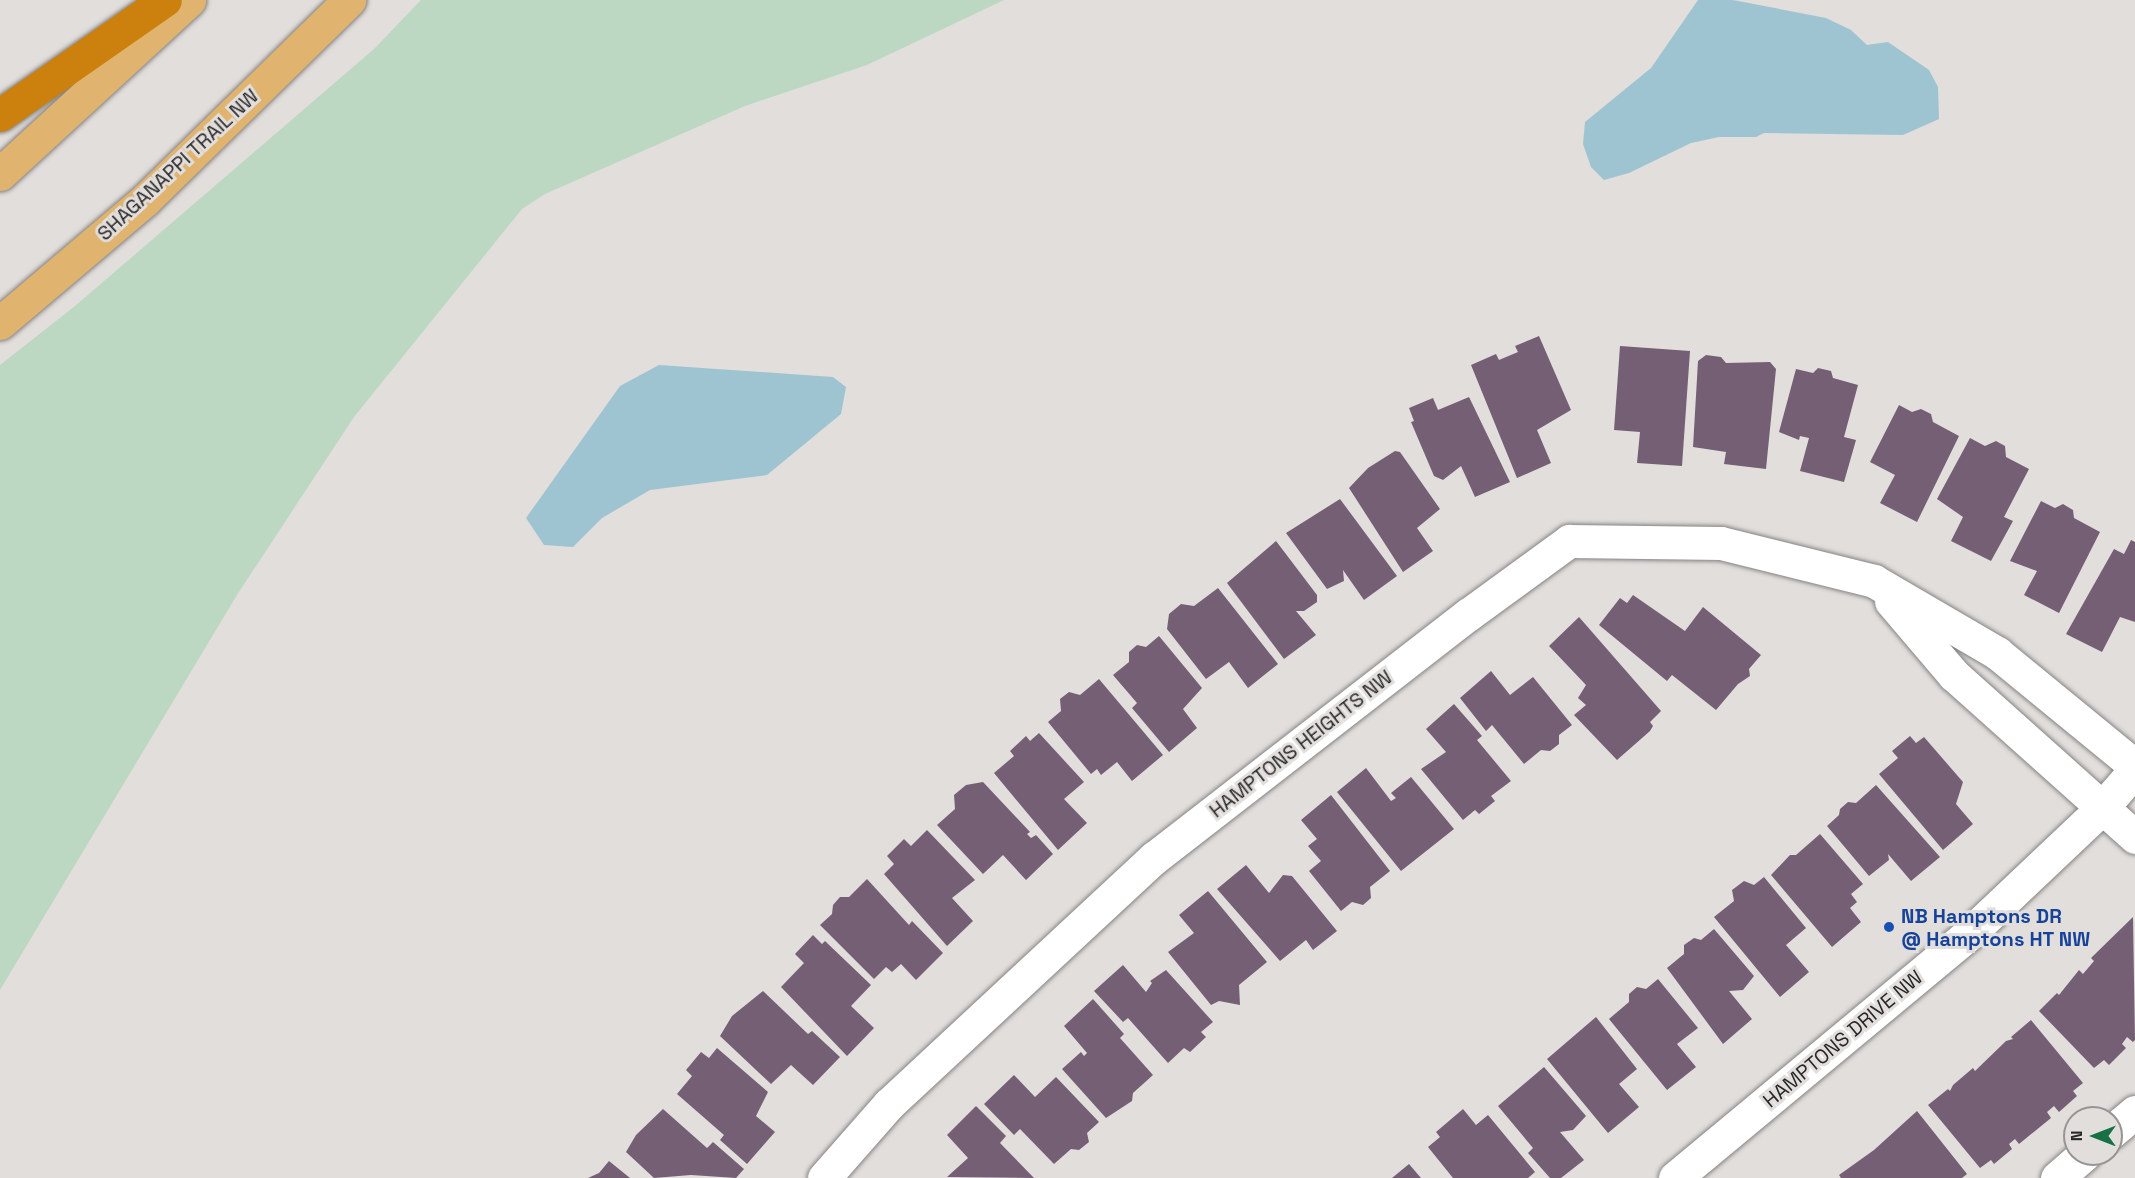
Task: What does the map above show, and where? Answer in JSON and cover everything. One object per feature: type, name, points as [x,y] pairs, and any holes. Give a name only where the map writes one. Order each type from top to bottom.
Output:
[{"type":"highway","points":[[0,115],[122,26],[165,0]]},
{"type":"main road","points":[[0,174],[189,0]]},
{"type":"main road","name":"SHAGANAPPI TRAIL NW","points":[[0,323],[145,200],[349,0]]},
{"type":"street","name":"HAMPTONS HEIGHTS NW","points":[[824,1178],[889,1104],[1154,858],[1468,614],[1569,541],[1721,543],[1874,581],[1997,653],[2135,768]]},
{"type":"street","points":[[1874,581],[1954,675],[2135,837]]},
{"type":"street","name":"HAMPTONS DRIVE NW","points":[[1675,1178],[1970,933],[2102,808],[2135,768]]},
{"type":"street","points":[[2123,1122],[2135,1112]]},
{"type":"street","points":[[2057,1178],[2071,1166]]},
{"type":"green space","points":[[421,0],[1004,0],[867,65],[745,106],[545,194],[522,209],[354,417],[237,595],[0,990],[0,365],[75,306],[374,49]]},
{"type":"water","points":[[1698,0],[1733,0],[1826,18],[1851,30],[1867,45],[1888,42],[1929,70],[1938,87],[1939,119],[1903,135],[1764,133],[1756,137],[1719,137],[1691,143],[1629,173],[1604,180],[1591,167],[1583,144],[1585,122],[1651,68]]},
{"type":"water","points":[[659,365],[833,377],[846,387],[841,414],[767,475],[650,490],[602,518],[573,547],[544,545],[526,518],[620,386]]},
{"type":"building","points":[[1539,336],[1571,410],[1537,430],[1551,463],[1517,478],[1471,365],[1496,354],[1499,360],[1518,352],[1515,346]]},
{"type":"building","points":[[1620,346],[1690,351],[1682,466],[1637,463],[1640,432],[1614,430]]},
{"type":"building","points":[[1706,355],[1721,357],[1726,363],[1770,362],[1776,369],[1766,469],[1724,464],[1726,452],[1693,447],[1698,361]]},
{"type":"building","points":[[1818,368],[1831,371],[1833,378],[1858,385],[1844,437],[1856,440],[1844,482],[1800,471],[1809,438],[1800,436],[1799,440],[1779,432],[1796,369],[1813,373]]},
{"type":"building","points":[[1469,397],[1510,482],[1475,497],[1461,466],[1443,480],[1434,476],[1411,422],[1414,421],[1409,408],[1433,398],[1438,410]]},
{"type":"building","points":[[1899,405],[1912,412],[1921,409],[1931,414],[1933,422],[1959,436],[1917,522],[1880,503],[1895,475],[1870,462]]},
{"type":"building","points":[[1970,438],[1985,446],[1996,441],[2005,446],[2006,457],[2029,469],[2004,517],[2013,521],[1991,561],[1951,541],[1963,517],[1937,499]]},
{"type":"building","points":[[1395,451],[1400,452],[1440,509],[1417,528],[1433,551],[1403,572],[1349,488],[1368,468]]},
{"type":"building","points":[[1340,499],[1397,576],[1364,600],[1343,570],[1344,581],[1327,589],[1286,533]]},
{"type":"building","points":[[2041,501],[2055,508],[2063,504],[2073,510],[2074,518],[2100,532],[2059,613],[2024,595],[2037,571],[2010,561]]},
{"type":"building","points":[[2131,540],[2135,542],[2135,622],[2120,617],[2102,652],[2066,634],[2114,549],[2124,554]]},
{"type":"building","points":[[1276,541],[1317,595],[1317,602],[1304,611],[1296,611],[1316,635],[1284,659],[1227,583]]},
{"type":"building","points":[[1218,588],[1278,664],[1248,688],[1229,662],[1206,679],[1167,629],[1169,614],[1181,604],[1194,606]]},
{"type":"building","points":[[1633,595],[1685,631],[1703,607],[1761,655],[1749,669],[1750,676],[1738,684],[1716,710],[1672,675],[1667,681],[1599,625],[1620,598],[1627,603]]},
{"type":"building","points":[[1579,617],[1661,711],[1650,722],[1653,726],[1650,731],[1617,760],[1574,715],[1586,705],[1578,698],[1586,685],[1549,646]]},
{"type":"building","points":[[1159,636],[1202,688],[1183,709],[1197,728],[1169,752],[1132,708],[1137,703],[1113,675],[1129,662],[1129,652],[1137,645],[1146,647]]},
{"type":"building","points":[[1491,671],[1510,695],[1533,677],[1572,725],[1559,735],[1559,744],[1550,751],[1541,750],[1524,764],[1492,725],[1486,731],[1460,698]]},
{"type":"building","points":[[1099,679],[1163,755],[1132,781],[1117,762],[1101,775],[1097,769],[1091,774],[1048,722],[1061,711],[1060,699],[1069,692],[1080,695]]},
{"type":"building","points":[[1454,704],[1482,736],[1477,740],[1511,781],[1491,796],[1495,801],[1479,814],[1475,810],[1463,820],[1421,769],[1446,752],[1426,729]]},
{"type":"building","points":[[1039,733],[1084,782],[1064,799],[1087,823],[1058,850],[994,773],[1014,756],[1010,751],[1026,736],[1030,741]]},
{"type":"building","points":[[1910,736],[1916,743],[1924,737],[1963,782],[1956,804],[1973,824],[1943,850],[1879,774],[1898,758],[1892,751]]},
{"type":"building","points":[[1366,768],[1391,801],[1396,798],[1391,793],[1411,777],[1454,829],[1401,871],[1337,792]]},
{"type":"building","points":[[983,782],[1030,832],[1027,834],[1031,838],[1036,835],[1053,854],[1026,880],[1003,855],[983,874],[937,825],[955,809],[954,795],[966,785]]},
{"type":"building","points":[[1876,785],[1940,857],[1911,881],[1888,854],[1889,860],[1869,876],[1827,826],[1848,802],[1856,803]]},
{"type":"building","points":[[1331,795],[1390,871],[1370,887],[1371,898],[1363,905],[1352,902],[1341,911],[1309,871],[1321,861],[1308,846],[1317,839],[1301,820]]},
{"type":"building","points":[[927,830],[975,880],[952,898],[973,921],[947,946],[884,874],[894,864],[887,856],[904,839],[911,846]]},
{"type":"building","points":[[1820,834],[1863,884],[1851,894],[1857,902],[1850,908],[1861,922],[1832,947],[1771,875],[1790,855],[1796,855]]},
{"type":"building","points":[[1246,865],[1269,893],[1283,875],[1292,876],[1337,931],[1313,950],[1306,940],[1280,961],[1217,889]]},
{"type":"building","points":[[1764,877],[1806,928],[1786,945],[1809,972],[1780,997],[1714,917],[1734,901],[1732,890],[1744,881],[1754,885]]},
{"type":"building","points":[[867,879],[909,925],[912,921],[943,953],[916,980],[901,964],[892,972],[886,967],[874,979],[820,925],[832,914],[833,905],[840,897],[849,897]]},
{"type":"building","points":[[1208,891],[1267,962],[1239,985],[1240,1005],[1219,1001],[1211,1005],[1168,952],[1194,933],[1179,915]]},
{"type":"building","points":[[2133,917],[2135,1040],[2133,1042],[2127,1037],[2122,1044],[2126,1048],[2109,1065],[2104,1060],[2094,1068],[2039,1011],[2057,993],[2059,995],[2079,970],[2083,974],[2094,961],[2091,958]]},
{"type":"building","points":[[1714,929],[1754,976],[1743,990],[1729,991],[1752,1019],[1723,1044],[1667,968],[1684,954],[1684,945],[1694,938],[1701,940]]},
{"type":"building","points":[[813,935],[822,944],[825,941],[871,985],[851,1006],[874,1028],[847,1056],[781,987],[804,963],[795,954]]},
{"type":"building","points":[[1123,965],[1146,992],[1152,983],[1150,981],[1166,970],[1213,1022],[1201,1032],[1206,1037],[1190,1052],[1184,1048],[1168,1063],[1128,1018],[1123,1022],[1094,991]]},
{"type":"building","points":[[1658,979],[1698,1028],[1677,1044],[1696,1067],[1667,1090],[1609,1019],[1629,1002],[1629,994],[1637,987],[1646,989]]},
{"type":"building","points":[[763,991],[808,1034],[812,1031],[840,1057],[813,1085],[791,1065],[771,1084],[720,1036],[732,1016]]},
{"type":"building","points":[[1093,999],[1124,1034],[1120,1038],[1153,1075],[1133,1093],[1132,1101],[1106,1118],[1062,1069],[1081,1052],[1084,1056],[1087,1053],[1064,1026]]},
{"type":"building","points":[[1596,1017],[1637,1069],[1619,1084],[1639,1107],[1608,1133],[1547,1059]]},
{"type":"building","points":[[2031,1020],[2083,1083],[2073,1091],[2077,1096],[2063,1106],[2059,1112],[2054,1106],[2047,1112],[2051,1118],[2019,1144],[2015,1139],[2009,1144],[2012,1149],[1994,1164],[1991,1160],[1980,1168],[1928,1105],[1948,1089],[1950,1091],[1953,1085],[1973,1068],[1975,1071],[2006,1041],[2013,1039],[2011,1037]]},
{"type":"building","points":[[717,1048],[768,1092],[756,1116],[775,1132],[747,1164],[720,1140],[724,1135],[677,1094],[692,1076],[686,1070],[701,1052],[709,1058]]},
{"type":"building","points":[[1544,1067],[1586,1116],[1573,1130],[1560,1132],[1584,1160],[1561,1178],[1550,1178],[1528,1153],[1533,1148],[1498,1106]]},
{"type":"building","points":[[1014,1075],[1035,1097],[1056,1077],[1099,1122],[1087,1133],[1089,1142],[1079,1150],[1071,1149],[1054,1164],[1020,1129],[1014,1135],[984,1104]]},
{"type":"building","points":[[976,1106],[1006,1136],[1000,1143],[1034,1178],[947,1177],[968,1158],[947,1135]]},
{"type":"building","points":[[663,1109],[707,1148],[713,1142],[744,1169],[736,1178],[691,1175],[654,1178],[626,1152],[636,1135]]},
{"type":"building","points":[[1463,1109],[1476,1125],[1488,1115],[1535,1172],[1528,1178],[1453,1178],[1428,1147],[1440,1137],[1436,1132]]},
{"type":"building","points":[[1917,1111],[1967,1174],[1962,1178],[1841,1178],[1839,1175],[1874,1150]]},
{"type":"building","points":[[609,1161],[630,1178],[588,1178],[599,1173]]},
{"type":"building","points":[[1409,1164],[1421,1178],[1392,1178]]},
{"type":"place","name":"NB Hamptons DR @ Hamptons HT NW","points":[[1889,927]]}]
